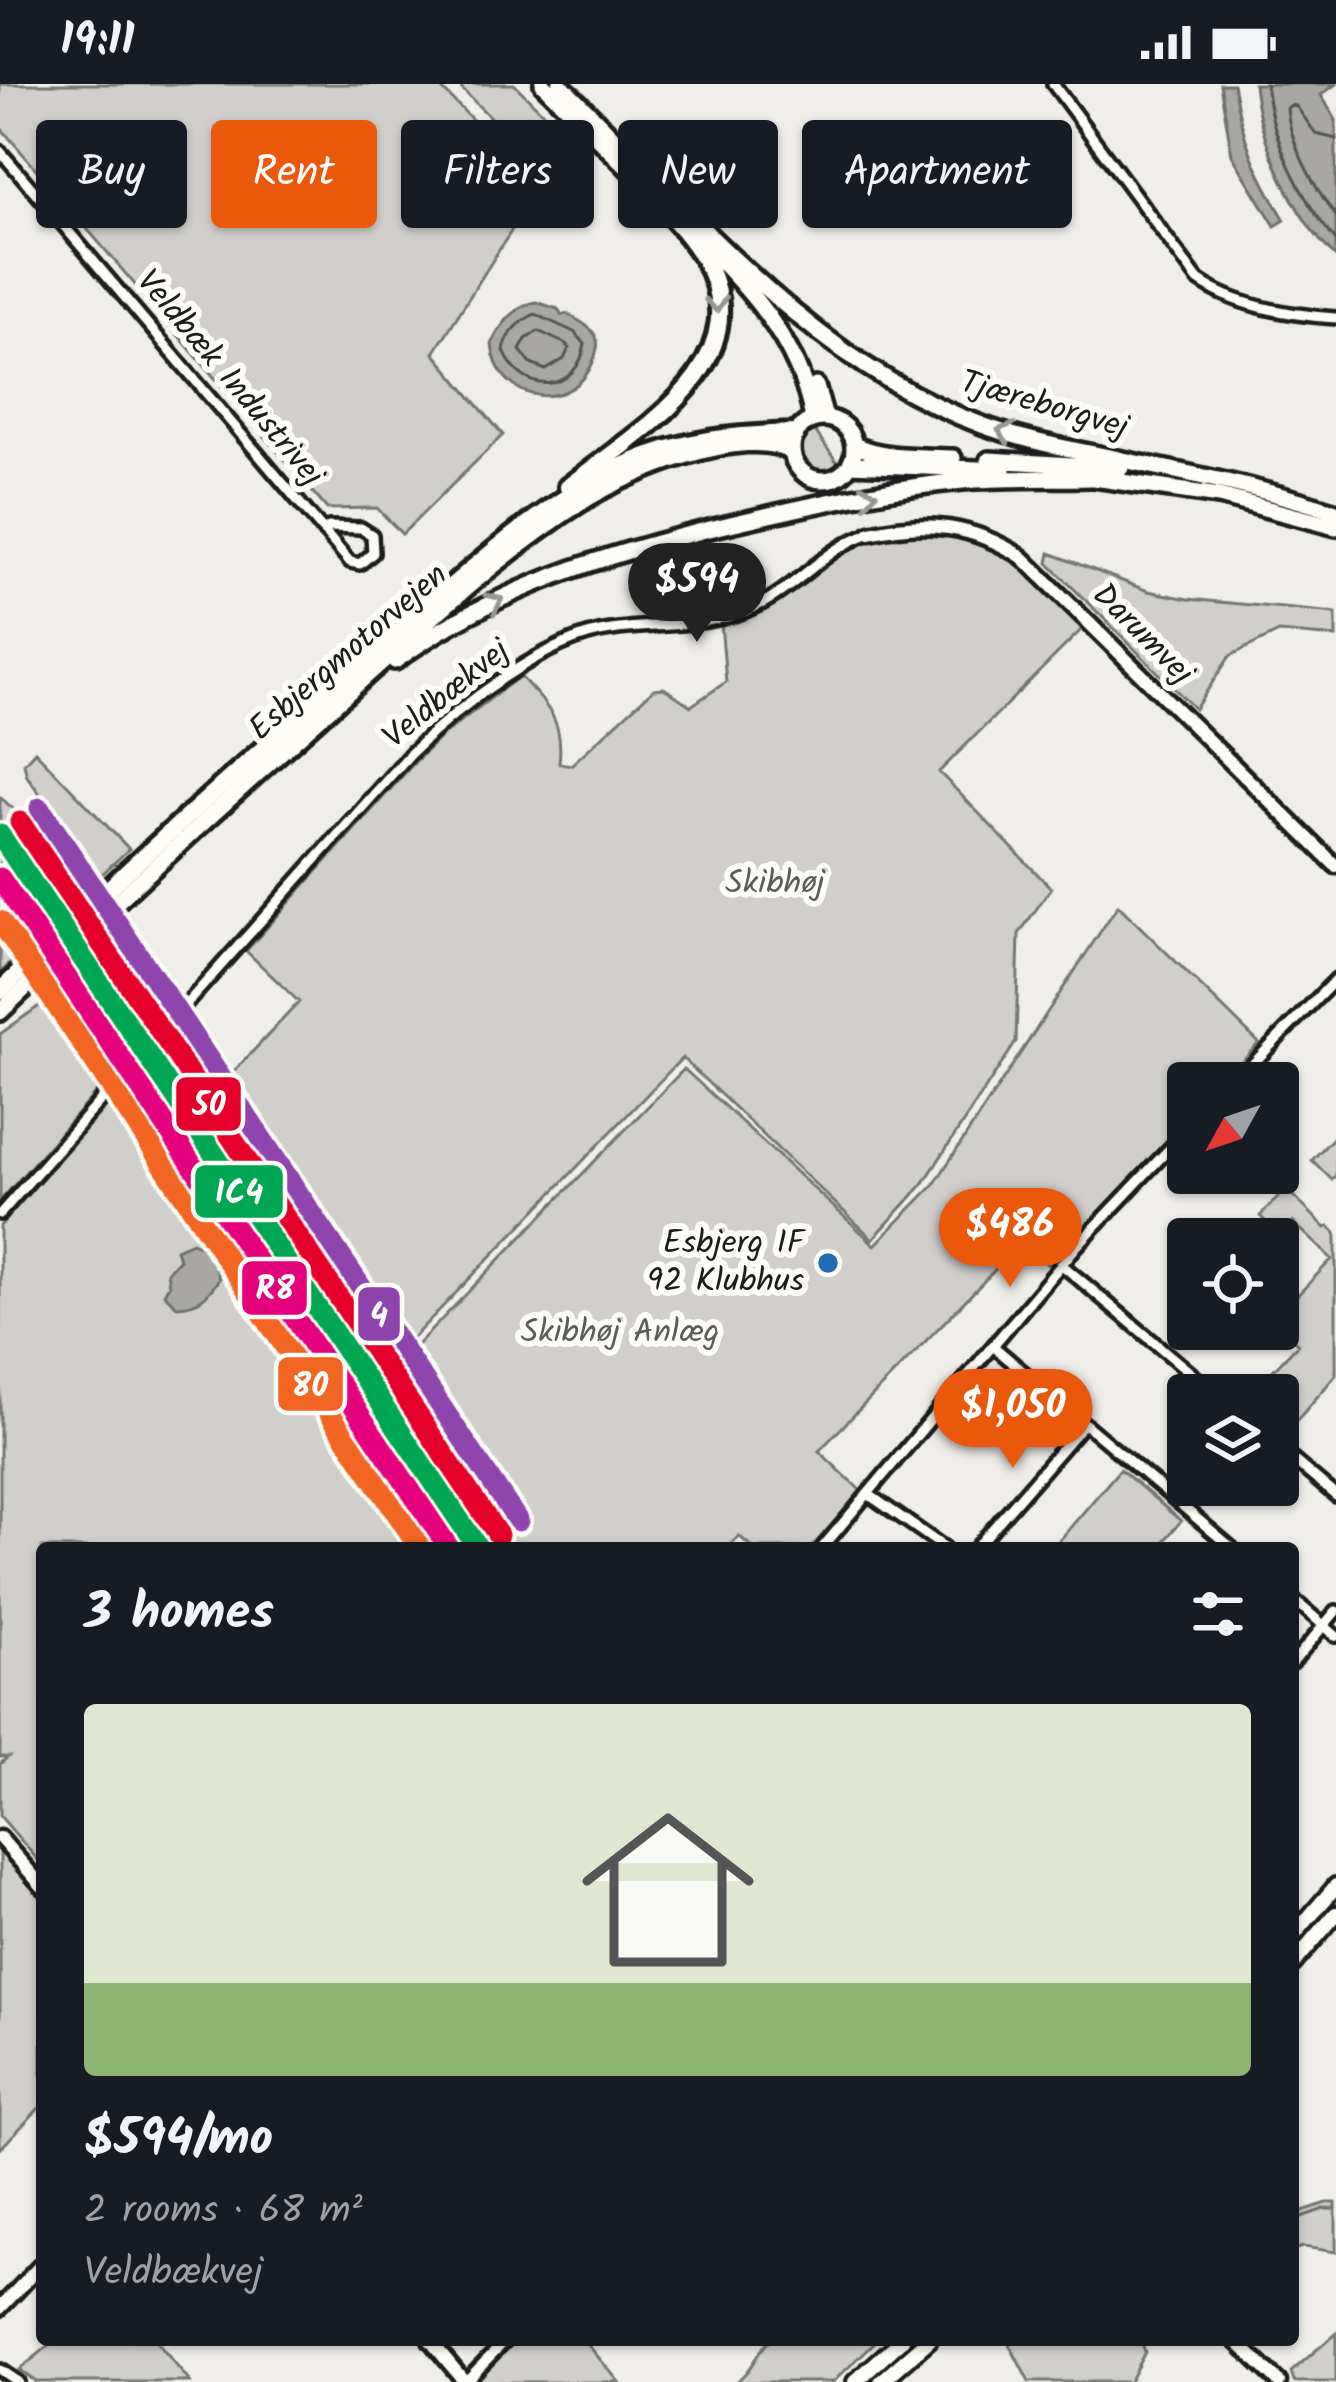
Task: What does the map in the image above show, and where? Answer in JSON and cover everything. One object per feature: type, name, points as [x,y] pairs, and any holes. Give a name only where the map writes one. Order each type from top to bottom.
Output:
[{"type":"highway","points":[[544,84],[618,157]]},
{"type":"highway","name":"Tjæreborgvej","points":[[560,84],[726,249],[828,340],[876,374],[984,426],[1336,512]]},
{"type":"highway","points":[[480,562],[679,398],[699,375],[715,342],[719,306],[705,262],[681,228]]},
{"type":"highway","points":[[688,228],[759,301],[790,349],[819,418],[843,425],[854,445],[850,464],[838,476],[821,480],[799,469],[792,453],[796,433],[819,418]]},
{"type":"highway","points":[[726,249],[788,326],[814,380],[819,418]]},
{"type":"highway","name":"Esbjergmotorvejen","points":[[0,991],[232,774],[480,562],[568,498],[639,460],[689,442],[796,433]]},
{"type":"highway","name":"Esbjergmotorvejen","points":[[0,1012],[392,652],[490,569],[587,498],[631,474],[682,455],[750,445],[792,453]]},
{"type":"highway","name":"Tjæreborgvej","points":[[854,445],[894,455],[1202,476]]},
{"type":"highway","name":"Tjæreborgvej","points":[[850,464],[1060,472],[1219,496],[1336,527]]},
{"type":"highway","points":[[327,711],[406,653],[484,606],[624,553],[732,523],[888,492],[962,481],[1090,478]]},
{"type":"main road","points":[[1299,1929],[1336,1886]]},
{"type":"main road","points":[[1299,1957],[1336,1914]]},
{"type":"main road","points":[[855,2382],[895,2346]]},
{"type":"main road","points":[[881,2382],[922,2346]]},
{"type":"street","points":[[1053,84],[1198,280],[1224,296],[1251,304],[1336,317]]},
{"type":"street","name":"Veldbæk Industrivej","points":[[0,151],[324,532],[354,564],[363,563],[373,553],[374,538],[362,528],[328,527],[324,532]]},
{"type":"street","name":"Darumvej","points":[[870,533],[903,525],[946,526],[989,538],[1022,557],[1336,866]]},
{"type":"street","name":"Veldbækvej","points":[[148,1047],[411,753],[493,687],[564,642],[607,630],[706,622],[757,606],[824,556],[870,533]]},
{"type":"street","points":[[1255,1062],[1336,980]]},
{"type":"street","points":[[0,1214],[136,1060]]},
{"type":"street","points":[[827,1542],[1061,1264],[1167,1150]]},
{"type":"street","points":[[1061,1264],[1191,1374]]},
{"type":"street","points":[[993,1346],[1225,1542]]},
{"type":"street","points":[[981,1542],[1084,1423]]},
{"type":"street","points":[[1299,1465],[1336,1496]]},
{"type":"street","points":[[868,1494],[936,1542]]},
{"type":"street","points":[[1299,1604],[1336,1636]]},
{"type":"street","points":[[1299,1655],[1336,1611]]},
{"type":"street","points":[[0,1838],[36,1879]]},
{"type":"street","points":[[0,2308],[36,2270]]},
{"type":"street","points":[[435,2346],[465,2382],[500,2346]]},
{"type":"street","points":[[1241,2346],[1279,2382]]},
{"type":"street","points":[[0,2370],[18,2382]]},
{"type":"green space","points":[[0,84],[437,84],[473,120],[401,120],[401,228],[513,228],[434,353],[503,435],[402,534],[377,508],[327,509],[86,228],[187,228],[187,120],[36,120],[36,169],[0,127]]},
{"type":"green space","points":[[457,84],[514,84],[550,120],[493,120]]},
{"type":"green space","points":[[815,431],[839,465],[828,471],[816,471],[801,454],[807,433]]},
{"type":"green space","name":"Skibhøj","points":[[918,531],[965,536],[1000,551],[1085,626],[939,772],[1051,888],[1019,934],[1016,1042],[923,1184],[873,1239],[682,1058],[376,1376],[196,1112],[299,1002],[246,951],[414,763],[520,676],[556,724],[559,763],[571,765],[654,689],[664,688],[691,706],[726,682],[721,623],[772,605],[840,554],[870,540]]},
{"type":"green space","points":[[1050,553],[1148,591],[1336,613],[1336,637],[1279,632],[1230,656],[1195,709],[1048,563]]},
{"type":"green space","points":[[35,751],[129,849],[60,913],[0,822],[0,797],[29,823],[48,805],[27,776],[24,763]]},
{"type":"green space","points":[[0,860],[45,929],[0,973]]},
{"type":"green space","name":"Skibhøj Anlæg","points":[[1118,905],[1259,1043],[1241,1062],[1167,1062],[1167,1140],[1049,1266],[1023,1241],[819,1451],[861,1491],[816,1542],[746,1542],[739,1536],[733,1542],[491,1542],[391,1397],[384,1379],[684,1069],[875,1245],[933,1186]]},
{"type":"green space","points":[[80,977],[130,1054],[0,1201],[0,1034]]},
{"type":"green space","points":[[140,1068],[452,1542],[36,1542],[36,1858],[0,1816],[0,1764],[8,1757],[0,1757],[0,1226]]},
{"type":"green space","points":[[1336,1135],[1336,1176],[1332,1180],[1312,1160]]},
{"type":"green space","points":[[1281,1194],[1291,1194],[1336,1233],[1336,1375],[1299,1418],[1299,1374],[1270,1374],[1292,1350],[1299,1350],[1299,1294],[1332,1259],[1299,1228],[1299,1218],[1260,1216]]},
{"type":"green space","points":[[1120,1469],[1181,1521],[1163,1542],[1058,1542]]},
{"type":"green space","points":[[0,1851],[36,1892],[36,2111],[0,2149]]},
{"type":"green space","points":[[1336,2203],[1336,2252],[1299,2248],[1299,2212]]},
{"type":"green space","points":[[1336,2333],[1336,2382],[1294,2382],[1291,2372]]},
{"type":"green space","points":[[49,2346],[160,2346],[190,2382],[36,2382],[19,2370]]},
{"type":"green space","points":[[511,2346],[589,2346],[619,2382],[481,2382],[479,2378]]},
{"type":"green space","points":[[765,2346],[871,2346],[833,2382],[735,2382]]},
{"type":"green space","points":[[1010,2346],[1143,2346],[1145,2352],[1129,2382],[1029,2382]]},
{"type":"water","points":[[1220,84],[1233,84],[1252,155],[1285,220],[1275,226],[1232,155]]},
{"type":"water","points":[[1254,84],[1336,84],[1321,95],[1336,120],[1336,257],[1306,222],[1282,178],[1263,130]]},
{"type":"water","points":[[536,302],[579,321],[597,340],[586,375],[556,395],[522,390],[508,380],[492,344],[509,317]]},
{"type":"water","points":[[192,1242],[211,1251],[219,1279],[202,1299],[177,1306],[164,1294],[169,1285],[167,1272],[179,1259],[176,1249]]},
{"type":"waterway","points":[[1299,2218],[1336,2209]]},
{"type":"transit line","name":"4","points":[[40,808],[518,1521]]},
{"type":"transit line","name":"50","points":[[20,822],[498,1535]]},
{"type":"transit line","name":"IC4","points":[[0,835],[474,1542]]},
{"type":"transit line","name":"R8","points":[[0,878],[445,1542]]},
{"type":"transit line","name":"80","points":[[0,921],[416,1542]]},
{"type":"place","name":"Esbjerg IF 92 Klubhus","points":[[828,1263]]}]
